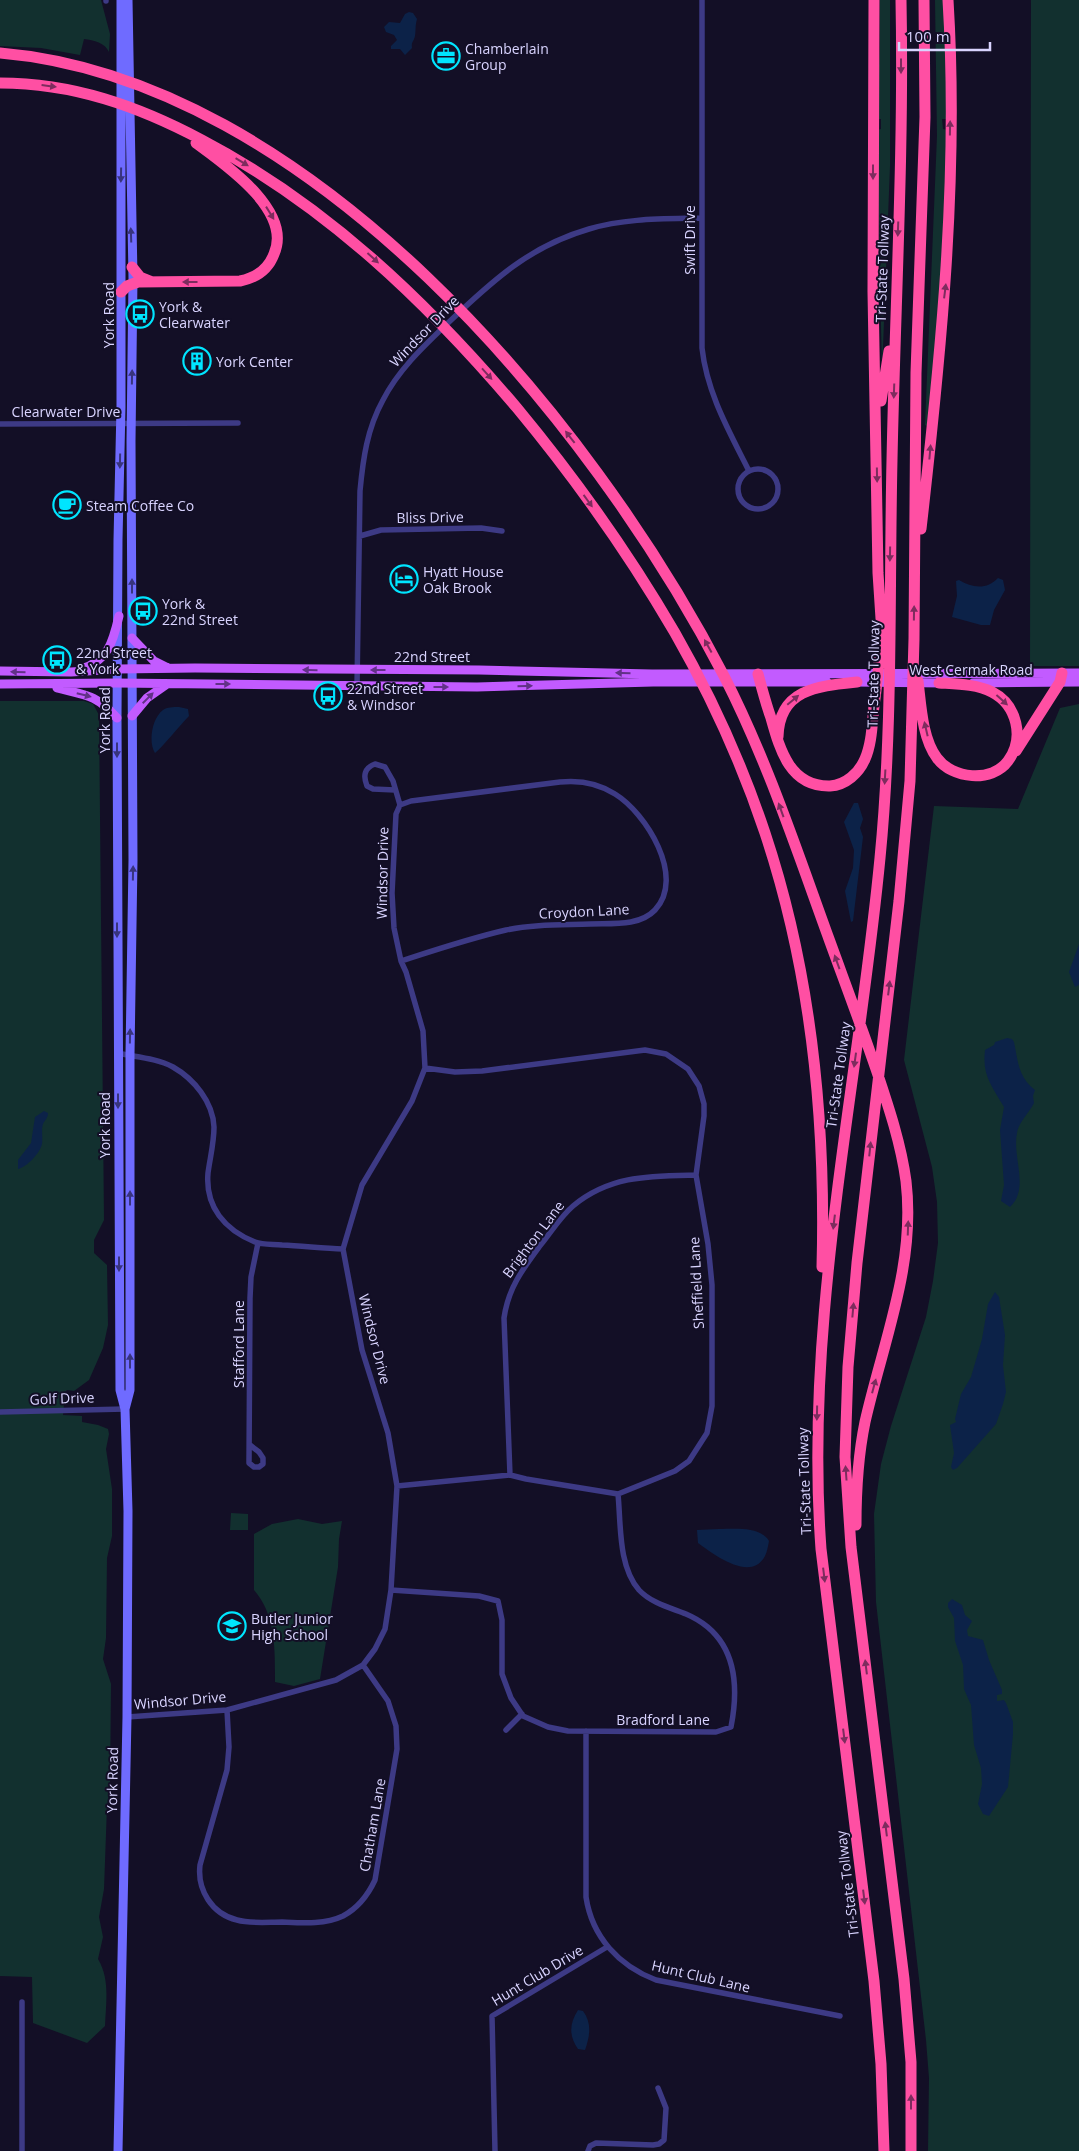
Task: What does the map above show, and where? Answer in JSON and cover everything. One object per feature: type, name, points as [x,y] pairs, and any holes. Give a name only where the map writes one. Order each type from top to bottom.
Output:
[{"type":"highway","points":[[874,0],[872,124],[876,454],[881,627],[887,728]]},
{"type":"highway","name":"Tri-State Tollway","points":[[884,2151],[882,2064],[874,1981],[821,1549],[817,1457],[819,1364],[830,1261],[880,865],[887,728],[900,161],[901,0]]},
{"type":"highway","points":[[911,2151],[911,2062],[904,1979],[851,1547],[845,1457],[848,1367],[857,1263],[904,855],[910,781],[914,638],[916,373],[925,117],[924,0]]},
{"type":"highway","points":[[914,588],[928,467],[949,236],[951,59],[948,0]]},
{"type":"highway","points":[[0,53],[62,61],[118,78],[193,110],[263,148],[319,186],[384,237],[452,302],[506,361],[553,417],[604,483],[664,570],[712,654],[740,709],[765,768],[854,1008],[889,1108],[903,1158],[908,1218],[905,1264],[866,1418],[859,1456],[856,1515],[858,1608]]},
{"type":"highway","points":[[0,83],[35,84],[76,90],[102,97],[152,116],[228,154],[283,188],[361,248],[427,310],[501,390],[567,471],[639,574],[690,661],[729,741],[761,821],[787,906],[804,986],[817,1073],[821,1138],[823,1244],[819,1364]]},
{"type":"highway","points":[[122,292],[133,284],[154,282],[240,282],[250,279],[269,265],[276,250],[277,226],[271,214],[244,182],[202,147],[152,116]]},
{"type":"highway","points":[[132,267],[140,277],[154,282]]},
{"type":"highway","points":[[876,454],[885,374],[896,325]]},
{"type":"highway","points":[[759,678],[778,744],[792,770],[809,783],[833,786],[853,776],[866,758],[870,739],[881,627]]},
{"type":"highway","points":[[914,638],[924,721],[928,738],[937,759],[956,773],[971,776],[996,770],[1007,762],[1032,728],[1061,678]]},
{"type":"highway","points":[[939,678],[990,691],[1001,698],[1011,709],[1017,729],[1016,746],[1007,762]]},
{"type":"highway","points":[[778,744],[782,714],[792,699],[815,688],[861,679]]},
{"type":"main road","name":"York Road","points":[[121,0],[125,58]]},
{"type":"main road","name":"York Road","points":[[125,1409],[130,1390],[130,1055],[133,860],[133,284],[125,136],[125,58],[128,0]]},
{"type":"main road","name":"York Road","points":[[118,2151],[127,1717],[128,1511],[125,1409],[120,1390],[117,1053],[117,684],[122,292],[120,215],[125,136]]},
{"type":"main road","points":[[71,672],[89,667],[104,657],[113,642],[119,616]]},
{"type":"main road","points":[[132,638],[154,661],[168,668]]},
{"type":"main road","name":"22nd Street","points":[[0,671],[71,672],[168,668],[479,670],[672,678],[861,679]]},
{"type":"main road","name":"West Cermak Road","points":[[1061,678],[1079,673]]},
{"type":"main road","name":"22nd Street","points":[[0,684],[477,687],[672,678]]},
{"type":"main road","name":"West Cermak Road","points":[[861,679],[1061,678],[1079,682]]},
{"type":"main road","points":[[44,684],[92,696],[105,703],[117,718]]},
{"type":"main road","points":[[132,716],[147,698],[168,684]]},
{"type":"street","name":"Swift Drive","points":[[702,0],[703,361],[717,406],[749,471]]},
{"type":"street","name":"Windsor Drive","points":[[357,686],[362,467],[370,430],[389,388],[408,362],[493,280],[526,256],[573,234],[603,225],[635,220],[702,218]]},
{"type":"street","name":"Clearwater Drive","points":[[0,424],[238,423]]},
{"type":"street","points":[[761,469],[772,474],[776,479],[778,485],[777,497],[767,507],[754,509],[740,500],[738,485],[740,479],[749,471],[761,469]]},
{"type":"street","name":"Bliss Drive","points":[[360,536],[381,530],[481,528],[502,532]]},
{"type":"street","name":"Windsor Drive","points":[[127,1717],[228,1710],[336,1680],[363,1665],[375,1650],[385,1629],[391,1590],[397,1486],[388,1433],[362,1350],[343,1249],[362,1185],[412,1100],[425,1068],[423,1031],[406,972],[400,961],[394,928],[392,893],[396,814],[400,805],[390,773],[385,767],[375,764],[367,769],[365,774],[367,786],[373,789],[395,790]]},
{"type":"street","name":"Croydon Lane","points":[[400,805],[410,801],[560,782],[576,781],[596,785],[621,798],[632,807],[658,847],[667,880],[665,892],[655,911],[638,920],[540,926],[508,930],[400,961]]},
{"type":"street","name":"Sheffield Lane","points":[[425,1068],[467,1072],[651,1050],[666,1054],[688,1069],[702,1094],[704,1116],[696,1175],[711,1265],[712,1406],[710,1424],[703,1442],[689,1461],[669,1474],[618,1494]]},
{"type":"street","points":[[117,1053],[154,1060],[174,1068],[197,1087],[204,1097],[214,1123],[208,1179],[211,1202],[224,1224],[234,1232],[258,1243],[343,1249]]},
{"type":"street","name":"Brighton Lane","points":[[510,1475],[504,1318],[508,1296],[516,1279],[572,1207],[598,1189],[617,1181],[636,1177],[696,1175]]},
{"type":"street","name":"Stafford Lane","points":[[250,1446],[250,1298],[251,1277],[258,1243]]},
{"type":"street","name":"Golf Drive","points":[[0,1412],[125,1409]]},
{"type":"street","points":[[397,1486],[510,1475],[618,1494]]},
{"type":"street","name":"Bradford Lane","points":[[522,1714],[554,1729],[716,1732],[732,1728],[734,1675],[725,1648],[714,1633],[694,1618],[650,1598],[640,1590],[632,1579],[624,1556],[618,1494]]},
{"type":"street","points":[[391,1590],[479,1596],[498,1601],[502,1620],[502,1674],[508,1693],[522,1714],[506,1730]]},
{"type":"street","name":"Chatham Lane","points":[[228,1710],[229,1747],[227,1770],[200,1866],[199,1880],[209,1904],[220,1913],[237,1921],[299,1922],[325,1921],[336,1918],[357,1907],[369,1892],[375,1880],[397,1749],[396,1726],[392,1712],[384,1695],[363,1665]]},
{"type":"street","name":"Hunt Club Lane","points":[[586,1731],[586,1897],[593,1922],[607,1947],[630,1968],[656,1980],[840,2016]]},
{"type":"street","name":"Hunt Club Drive","points":[[495,2151],[492,2016],[607,1947]]},
{"type":"street","points":[[22,2002],[22,2151]]},
{"type":"street","points":[[588,2151],[590,2146],[596,2143],[653,2145],[659,2144],[664,2140],[666,2108],[658,2088]]},
{"type":"green space","points":[[0,0],[101,0],[110,34],[109,52],[99,42],[84,39],[80,55],[41,48],[0,46]]},
{"type":"green space","points":[[880,0],[890,0],[890,166],[882,373],[877,130],[881,129],[881,119],[876,119],[880,47]]},
{"type":"green space","points":[[935,0],[944,0],[947,119],[942,119],[943,129],[948,130],[941,292],[927,426],[925,425],[937,136]]},
{"type":"green space","points":[[1031,0],[1079,0],[1079,666],[1030,666]]},
{"type":"green space","points":[[0,701],[84,701],[93,704],[99,715],[104,1220],[94,1240],[94,1253],[107,1265],[108,1325],[103,1348],[89,1380],[74,1391],[67,1390],[65,1392],[63,1415],[82,1416],[82,1422],[108,1429],[106,1449],[112,1489],[112,1536],[107,1558],[106,1638],[103,1659],[111,1684],[110,1787],[107,1806],[104,1889],[99,1917],[103,1937],[98,1959],[106,1983],[106,2008],[105,2026],[87,2043],[33,2023],[32,1977],[0,1976]]},
{"type":"green space","points":[[1079,704],[1079,2151],[928,2151],[929,2078],[926,2040],[876,1602],[874,1514],[881,1464],[891,1426],[926,1317],[938,1243],[937,1202],[932,1167],[904,1060],[934,806],[1018,809],[1060,708]]},
{"type":"green space","points":[[231,1513],[248,1514],[248,1530],[230,1530]]},
{"type":"green space","points":[[298,1519],[322,1524],[342,1521],[338,1567],[320,1679],[294,1686],[275,1682],[273,1633],[267,1610],[254,1590],[254,1534],[272,1524]]},
{"type":"water","points":[[413,13],[417,19],[412,48],[405,55],[400,49],[391,49],[391,46],[397,40],[394,35],[386,32],[384,27],[389,22],[400,23],[405,14]]},
{"type":"water","points":[[998,578],[1003,580],[1005,590],[994,610],[990,625],[981,625],[952,617],[957,596],[956,581],[959,580],[974,586],[984,586]]},
{"type":"water","points":[[179,707],[188,709],[189,716],[155,753],[152,743],[152,730],[156,719],[165,709]]},
{"type":"water","points":[[854,803],[858,803],[863,819],[860,828],[863,837],[853,921],[851,922],[845,891],[853,868],[854,850],[844,822]]},
{"type":"water","points":[[1079,944],[1079,985],[1075,987],[1069,972]]},
{"type":"water","points":[[1007,1038],[1012,1039],[1014,1042],[1022,1074],[1029,1085],[1035,1090],[1033,1096],[1034,1103],[1017,1133],[1016,1143],[1020,1182],[1016,1199],[1010,1207],[1001,1201],[1004,1185],[1000,1130],[1004,1107],[988,1080],[984,1059],[985,1050],[994,1045],[995,1042]]},
{"type":"water","points":[[44,1111],[48,1115],[42,1126],[41,1148],[29,1163],[18,1169],[18,1160],[31,1143],[35,1117]]},
{"type":"water","points":[[995,1292],[999,1297],[1005,1335],[1003,1365],[1006,1392],[996,1424],[957,1468],[953,1470],[951,1467],[954,1453],[950,1425],[956,1422],[955,1419],[961,1394],[971,1377],[982,1339],[988,1304]]},
{"type":"water","points":[[747,1529],[760,1533],[769,1541],[765,1556],[759,1564],[751,1567],[742,1567],[722,1559],[698,1543],[697,1530]]},
{"type":"water","points":[[952,1599],[962,1605],[965,1615],[972,1621],[967,1630],[968,1636],[983,1640],[1002,1690],[1002,1694],[997,1695],[997,1701],[1004,1700],[1013,1722],[1008,1787],[989,1816],[983,1814],[978,1804],[982,1784],[981,1768],[974,1745],[971,1705],[964,1689],[963,1665],[955,1641],[954,1618],[948,1607],[948,1603]]},
{"type":"water","points":[[578,2010],[583,2011],[589,2025],[589,2035],[585,2050],[578,2049],[571,2030]]},
{"type":"place","name":"Chamberlain Group","points":[[446,56]]},
{"type":"place","name":"York & Clearwater","points":[[140,314]]},
{"type":"place","name":"York Center","points":[[197,361]]},
{"type":"place","name":"Steam Coffee Co","points":[[67,505]]},
{"type":"place","name":"Hyatt House Oak Brook","points":[[404,579]]},
{"type":"place","name":"York & 22nd Street","points":[[143,611]]},
{"type":"place","name":"22nd Street & York","points":[[57,660]]},
{"type":"place","name":"22nd Street & Windsor","points":[[328,696]]},
{"type":"place","name":"Butler Junior High School","points":[[232,1626]]}]
